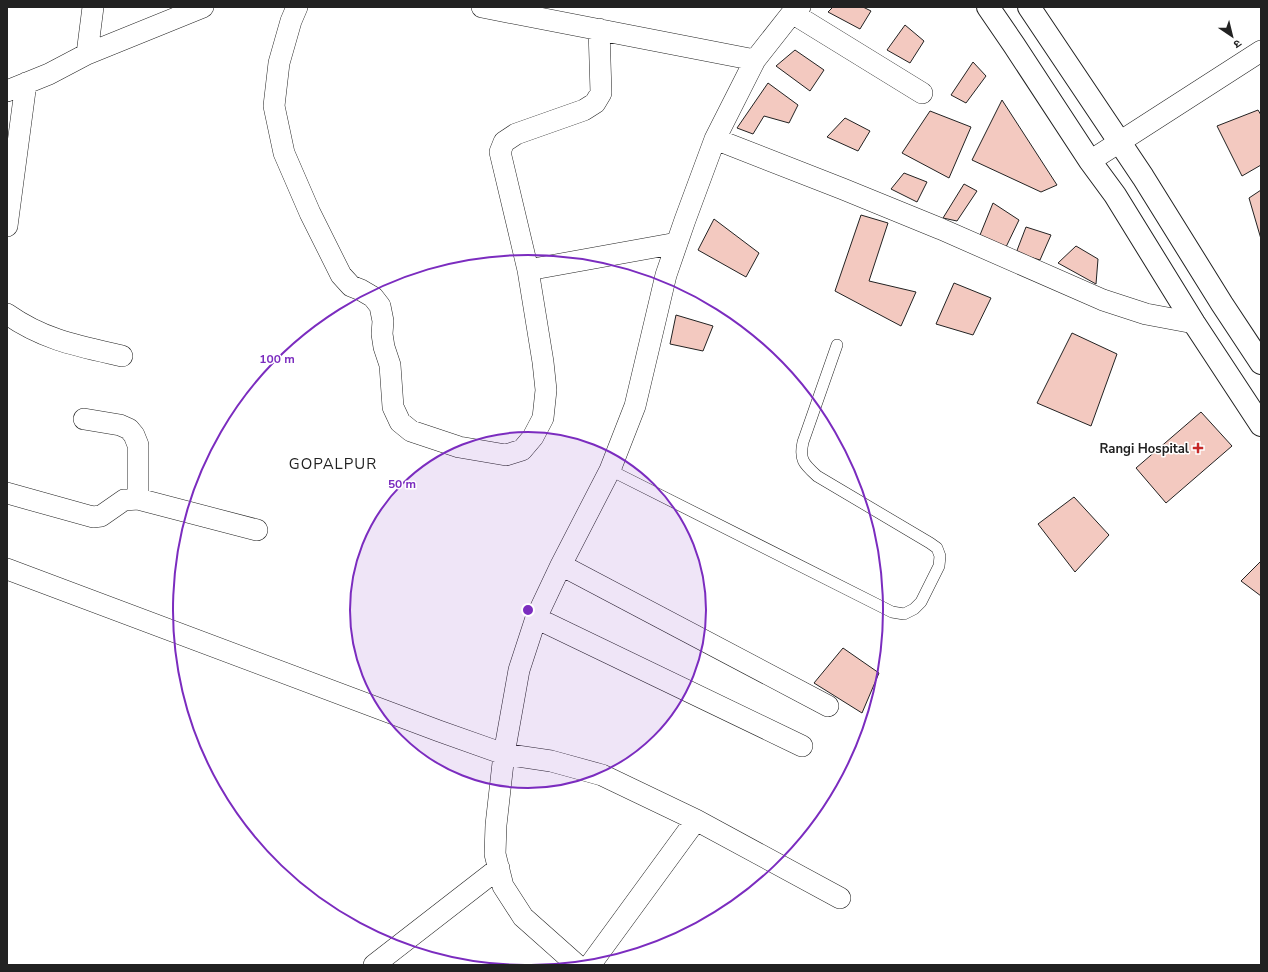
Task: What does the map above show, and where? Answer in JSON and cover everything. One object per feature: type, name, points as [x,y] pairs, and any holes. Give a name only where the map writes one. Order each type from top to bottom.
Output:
[{"type":"main road","points":[[988,7],[1090,161],[1115,195],[1194,323],[1261,425]]},
{"type":"main road","points":[[1029,7],[1143,177],[1222,304],[1261,363]]},
{"type":"street","points":[[87,54],[93,7]]},
{"type":"street","points":[[7,91],[49,74],[87,54],[202,7]]},
{"type":"street","points":[[297,7],[291,21],[279,63],[274,106],[284,153],[310,212],[341,275],[351,286],[373,298],[380,306],[383,321],[382,334],[384,347],[390,365],[393,407],[400,422],[411,431],[459,447],[506,455],[522,450],[533,437],[543,418],[546,390],[544,362],[528,270],[500,152],[504,142],[516,134],[584,110],[596,103],[601,93],[599,29]]},
{"type":"street","points":[[482,7],[547,13],[599,29],[755,60]]},
{"type":"street","points":[[577,965],[523,917],[503,886],[495,854],[496,825],[504,754],[519,670],[536,618],[561,565],[610,470],[635,406],[666,274],[715,139],[755,60],[796,10],[922,93]]},
{"type":"street","points":[[1090,161],[1261,50]]},
{"type":"street","points":[[7,226],[26,83]]},
{"type":"street","points":[[715,139],[934,226],[1103,300],[1146,314],[1194,323]]},
{"type":"street","points":[[528,270],[677,243]]},
{"type":"street","points":[[7,314],[34,331],[62,342],[122,356]]},
{"type":"street","points":[[84,420],[120,425],[128,429],[134,435],[138,445],[138,499]]},
{"type":"street","points":[[7,493],[93,517],[102,516],[124,500],[138,499],[257,530]]},
{"type":"street","points":[[561,565],[828,706]]},
{"type":"street","points":[[7,569],[504,754],[551,761],[602,775],[696,820],[840,898]]},
{"type":"street","points":[[536,618],[802,746]]},
{"type":"street","points":[[590,965],[696,820]]},
{"type":"street","points":[[374,965],[499,868]]},
{"type":"lane","points":[[610,470],[892,612],[904,614],[914,609],[921,602],[939,566],[940,556],[937,548],[817,476],[805,465],[800,454],[837,344]]},
{"type":"building","points":[[833,7],[863,7],[871,11],[860,29],[828,12]]},
{"type":"building","points":[[905,25],[924,41],[910,63],[887,50]]},
{"type":"building","points":[[795,50],[824,70],[810,91],[776,66]]},
{"type":"building","points":[[973,62],[986,76],[966,103],[951,95]]},
{"type":"building","points":[[768,83],[798,105],[789,123],[764,116],[753,134],[737,128]]},
{"type":"building","points":[[1002,100],[1057,185],[1041,192],[972,160]]},
{"type":"building","points":[[1258,110],[1261,115],[1261,165],[1242,176],[1217,126]]},
{"type":"building","points":[[930,111],[971,127],[949,178],[902,153]]},
{"type":"building","points":[[845,118],[870,131],[858,151],[827,137]]},
{"type":"building","points":[[904,173],[927,182],[917,202],[891,189]]},
{"type":"building","points":[[964,184],[977,191],[957,221],[943,218]]},
{"type":"building","points":[[1261,190],[1261,239],[1249,198]]},
{"type":"building","points":[[993,203],[1019,220],[1006,247],[980,235]]},
{"type":"building","points":[[861,215],[888,223],[869,281],[916,292],[901,326],[835,291]]},
{"type":"building","points":[[714,219],[759,253],[746,277],[698,250]]},
{"type":"building","points":[[1026,227],[1051,235],[1040,260],[1016,253]]},
{"type":"building","points":[[1076,246],[1098,259],[1096,284],[1058,263]]},
{"type":"building","points":[[954,283],[991,298],[973,335],[936,324]]},
{"type":"building","points":[[676,315],[713,326],[703,351],[670,344]]},
{"type":"building","points":[[1072,333],[1117,354],[1091,426],[1037,403]]},
{"type":"building","points":[[1201,412],[1232,446],[1166,503],[1136,468]]},
{"type":"building","points":[[1074,497],[1109,535],[1075,572],[1038,524]]},
{"type":"building","points":[[1261,561],[1261,596],[1241,581]]},
{"type":"building","points":[[843,648],[879,673],[862,713],[814,683]]},
{"type":"place","name":"Rangi Hospital","points":[[1198,448]]},
{"type":"district","name":"GOPALPUR","points":[[333,464]]}]
